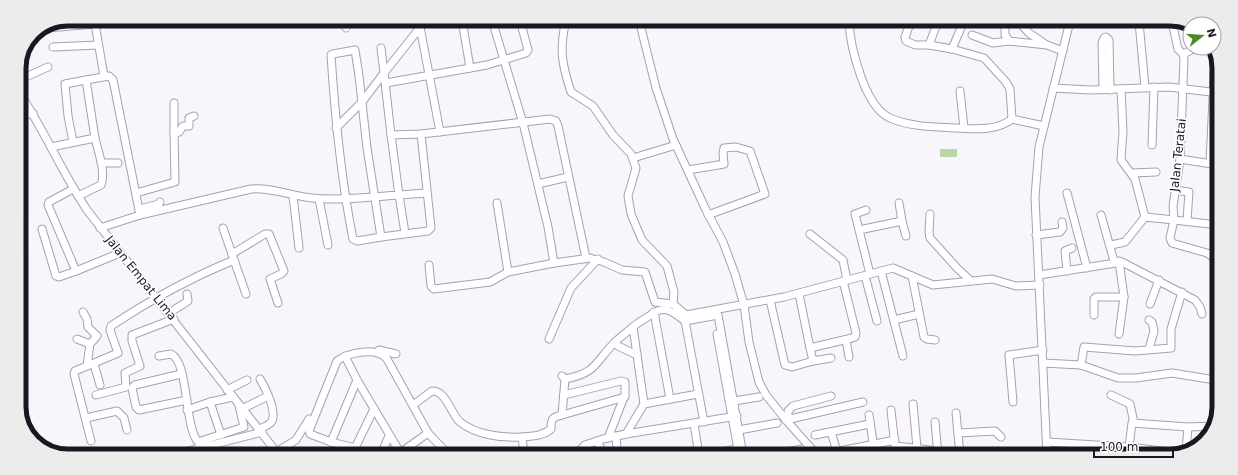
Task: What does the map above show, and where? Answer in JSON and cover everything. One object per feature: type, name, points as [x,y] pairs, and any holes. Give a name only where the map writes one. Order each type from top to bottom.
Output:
[{"type":"street","points":[[96,26],[104,76]]},
{"type":"street","points":[[463,26],[470,68]]},
{"type":"street","points":[[494,26],[523,123],[538,184],[554,263]]},
{"type":"street","points":[[386,83],[470,68],[504,60],[527,52],[521,26]]},
{"type":"street","points":[[565,26],[561,47],[571,92],[593,106],[633,158],[635,173],[628,196],[631,214],[642,240],[667,266],[674,292],[673,304]]},
{"type":"street","points":[[641,26],[656,88],[676,145],[708,215],[727,252],[744,305],[749,342],[759,382],[766,395],[812,449]]},
{"type":"street","points":[[850,26],[858,67],[865,88],[879,109],[887,116],[896,120],[934,127],[1000,127],[1012,119],[1044,126]]},
{"type":"street","points":[[909,26],[905,38],[906,41],[915,45],[929,45],[980,56],[1006,82],[1012,94],[1012,119]]},
{"type":"street","points":[[929,45],[936,26]]},
{"type":"street","points":[[952,49],[962,26]]},
{"type":"street","points":[[1005,26],[1005,36],[1009,41]]},
{"type":"street","points":[[1023,26],[1029,33],[1047,45],[1063,51]]},
{"type":"street","points":[[1047,449],[1040,285],[1036,235],[1036,179],[1044,126],[1069,26]]},
{"type":"street","points":[[1139,26],[1145,87]]},
{"type":"street","points":[[1173,26],[1178,49],[1182,53]]},
{"type":"street","points":[[336,128],[362,102],[420,27]]},
{"type":"street","points":[[420,27],[440,132]]},
{"type":"street","points":[[972,35],[993,43],[1009,41],[1047,45]]},
{"type":"street","points":[[53,47],[98,45]]},
{"type":"street","points":[[381,48],[398,195],[405,233]]},
{"type":"street","points":[[381,237],[374,197],[356,51],[332,54],[336,128],[354,241],[428,231],[431,228],[421,134]]},
{"type":"street","name":"Jalan Teratai","points":[[1183,56],[1184,89],[1180,159],[1173,206],[1174,220],[1170,238],[1172,243],[1207,253],[1212,256]]},
{"type":"street","points":[[26,77],[48,66]]},
{"type":"street","points":[[73,142],[68,116],[65,84],[109,76],[112,80],[126,152],[140,212]]},
{"type":"street","points":[[78,196],[101,185],[102,180],[101,163],[95,138],[86,80]]},
{"type":"street","points":[[1106,90],[1107,80]]},
{"type":"street","points":[[1053,88],[1077,90],[1121,90],[1154,87],[1212,92]]},
{"type":"street","points":[[1152,145],[1154,87]]},
{"type":"street","points":[[1121,90],[1123,131],[1121,160],[1132,173],[1145,217]]},
{"type":"street","points":[[960,91],[964,128]]},
{"type":"street","name":"Jalan Empat Lima","points":[[26,102],[73,189],[100,228],[171,316],[232,397],[274,449]]},
{"type":"street","points":[[136,193],[175,182],[174,104]]},
{"type":"street","points":[[26,115],[33,113]]},
{"type":"street","points":[[174,133],[179,132],[183,126],[189,126],[189,118],[194,116]]},
{"type":"street","points":[[391,135],[421,134],[550,119],[556,121],[586,258]]},
{"type":"street","points":[[51,146],[95,138]]},
{"type":"street","points":[[1180,159],[1210,163],[1212,140]]},
{"type":"street","points":[[633,158],[676,145]]},
{"type":"street","points":[[688,170],[724,164],[724,148],[736,147],[750,151],[765,194],[708,215]]},
{"type":"street","points":[[101,163],[118,163]]},
{"type":"street","points":[[1132,173],[1156,172]]},
{"type":"street","points":[[538,184],[568,177]]},
{"type":"street","points":[[140,212],[261,188],[293,196],[319,198],[374,197],[427,193]]},
{"type":"street","points":[[73,189],[49,202],[48,205],[76,271]]},
{"type":"street","points":[[1175,190],[1189,192],[1187,220]]},
{"type":"street","points":[[1067,193],[1087,268]]},
{"type":"street","points":[[293,196],[299,248]]},
{"type":"street","points":[[319,198],[328,245]]},
{"type":"street","points":[[100,228],[160,204],[160,202]]},
{"type":"street","points":[[497,203],[508,272]]},
{"type":"street","points":[[899,204],[906,236]]},
{"type":"street","points":[[866,210],[855,214],[876,321]]},
{"type":"street","points":[[930,214],[930,238],[970,280]]},
{"type":"street","points":[[1101,215],[1117,261],[1124,297],[1120,334]]},
{"type":"street","points":[[1145,217],[1187,220],[1212,224]]},
{"type":"street","points":[[1111,245],[1124,242],[1145,217]]},
{"type":"street","points":[[859,230],[902,221]]},
{"type":"street","points":[[1036,235],[1060,232],[1063,228],[1062,222]]},
{"type":"street","points":[[223,228],[246,294]]},
{"type":"street","points":[[42,229],[56,276],[59,277],[98,263],[120,253]]},
{"type":"street","points":[[91,441],[74,374],[77,369],[118,353],[110,330],[111,326],[156,298],[233,257],[265,234],[269,234],[284,271],[282,274],[270,279],[278,303]]},
{"type":"street","points":[[810,234],[843,260],[845,280],[856,333],[855,337],[846,340],[810,348]]},
{"type":"street","points":[[1067,271],[1065,251],[1072,248]]},
{"type":"street","points":[[430,265],[431,286],[434,288],[490,282],[508,272],[586,258],[598,259],[622,270],[645,272],[656,302],[673,304],[682,313],[689,315],[799,294],[845,280],[881,271],[896,269],[933,285],[970,280],[992,279],[1016,286],[1040,285]]},
{"type":"street","points":[[549,339],[572,288],[598,259]]},
{"type":"street","points":[[1039,275],[1087,268],[1117,261],[1125,262],[1182,292],[1197,302],[1202,314]]},
{"type":"street","points":[[881,271],[903,356]]},
{"type":"street","points":[[912,276],[924,337],[935,340]]},
{"type":"street","points":[[1150,304],[1159,280]]},
{"type":"street","points":[[1081,365],[1084,347],[1135,351],[1171,348],[1171,329],[1182,292]]},
{"type":"street","points":[[96,395],[126,387],[125,373],[140,366],[132,341],[132,335],[171,316],[188,301],[187,294]]},
{"type":"street","points":[[799,294],[813,361]]},
{"type":"street","points":[[1094,315],[1094,299],[1096,297],[1124,297]]},
{"type":"street","points":[[770,300],[785,365],[792,367],[831,358]]},
{"type":"street","points":[[562,415],[564,378],[578,376],[590,371],[614,343],[654,312],[667,309],[685,321],[716,316]]},
{"type":"street","points":[[84,312],[88,326],[97,336],[90,344],[90,365],[100,385]]},
{"type":"street","points":[[654,312],[670,399]]},
{"type":"street","points":[[894,320],[919,314]]},
{"type":"street","points":[[716,316],[734,401],[734,416],[739,430],[742,449]]},
{"type":"street","points":[[716,316],[734,416],[738,449]]},
{"type":"street","points":[[1149,320],[1152,322],[1154,331],[1149,349]]},
{"type":"street","points":[[685,321],[704,422]]},
{"type":"street","points":[[626,434],[644,404],[633,327]]},
{"type":"street","points":[[77,339],[90,344]]},
{"type":"street","points":[[846,340],[849,357]]},
{"type":"street","points":[[618,346],[637,355]]},
{"type":"street","points":[[283,449],[296,440],[306,427],[328,365],[337,355],[352,350],[368,348],[396,354]]},
{"type":"street","points":[[1013,402],[1009,355],[1043,350]]},
{"type":"street","points":[[374,409],[355,448],[314,436],[309,431],[334,364],[337,360],[345,356],[359,353],[376,353],[385,356],[428,433],[443,449]]},
{"type":"street","points":[[160,356],[173,355],[182,374],[187,400],[187,410],[198,442],[244,427],[241,407],[268,396]]},
{"type":"street","points":[[345,356],[389,436],[398,449]]},
{"type":"street","points":[[1043,363],[1081,365],[1118,378],[1136,378],[1172,373],[1209,379]]},
{"type":"street","points":[[182,374],[135,385],[132,388],[136,407],[139,410],[187,400]]},
{"type":"street","points":[[194,449],[261,431],[272,421],[272,405],[260,379]]},
{"type":"street","points":[[227,390],[247,380]]},
{"type":"street","points":[[331,442],[357,380]]},
{"type":"street","points":[[564,395],[624,381],[626,396],[624,397],[608,438]]},
{"type":"street","points":[[413,405],[432,391],[436,391],[442,395],[456,418],[465,425],[493,436],[522,437],[541,435],[548,431],[551,429],[550,420],[552,418],[624,397]]},
{"type":"street","points":[[644,404],[698,394]]},
{"type":"street","points":[[1111,395],[1130,404],[1134,423],[1132,424],[1129,448]]},
{"type":"street","points":[[787,419],[788,411],[792,406],[831,396]]},
{"type":"street","points":[[187,410],[210,402],[232,397]]},
{"type":"street","points":[[734,401],[759,397]]},
{"type":"street","points":[[210,402],[221,434]]},
{"type":"street","points":[[787,419],[863,402]]},
{"type":"street","points":[[913,404],[917,448]]},
{"type":"street","points":[[891,410],[896,449]]},
{"type":"street","points":[[86,418],[117,411],[124,418],[127,430]]},
{"type":"street","points":[[956,413],[959,449]]},
{"type":"street","points":[[869,415],[873,449]]},
{"type":"street","points":[[581,449],[585,445],[616,436],[694,424],[734,416]]},
{"type":"street","points":[[935,422],[938,449]]},
{"type":"street","points":[[739,430],[777,423]]},
{"type":"street","points":[[1134,423],[1188,427],[1207,426]]},
{"type":"street","points":[[694,424],[698,449]]},
{"type":"street","points":[[815,435],[870,424]]},
{"type":"street","points":[[1186,446],[1188,427]]},
{"type":"street","points":[[958,433],[996,431],[1001,437]]},
{"type":"street","points":[[831,432],[837,449]]},
{"type":"street","points":[[406,449],[428,433]]},
{"type":"street","points":[[383,449],[389,436]]},
{"type":"street","points":[[616,436],[617,449]]},
{"type":"street","points":[[522,437],[523,449]]},
{"type":"street","points":[[597,441],[601,449]]},
{"type":"street","points":[[1047,442],[1136,449]]},
{"type":"street","points":[[849,449],[872,444],[895,443],[921,449]]},
{"type":"green space","points":[[940,149],[957,149],[957,157],[940,157]]}]
